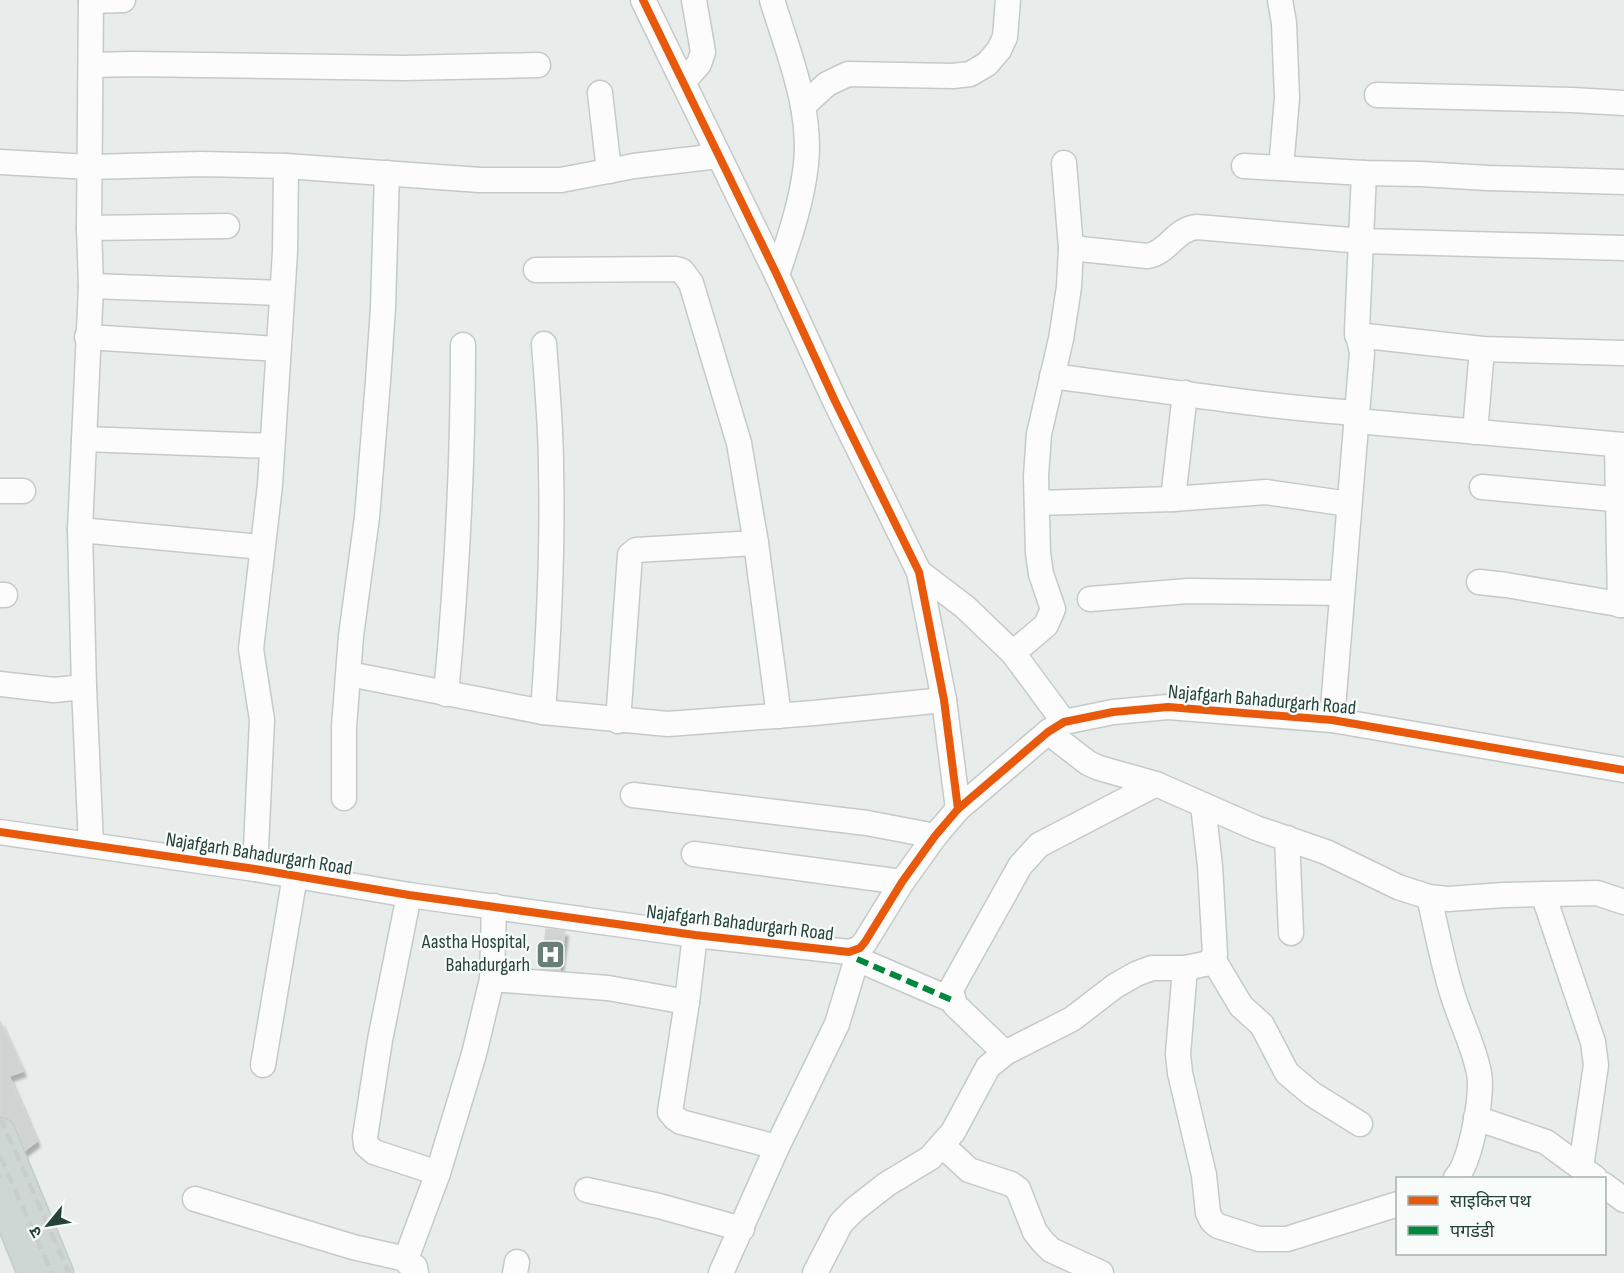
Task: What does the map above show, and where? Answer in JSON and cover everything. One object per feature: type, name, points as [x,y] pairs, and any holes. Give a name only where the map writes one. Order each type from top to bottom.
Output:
[{"type":"main road","points":[[0,1133],[58,1273]]},
{"type":"main road","points":[[0,1192],[33,1273]]},
{"type":"street","points":[[91,845],[80,530],[91,286],[89,228],[92,1],[123,0]]},
{"type":"street","points":[[643,0],[919,572],[944,700],[958,809]]},
{"type":"street","points":[[683,82],[702,59],[703,52],[694,0]]},
{"type":"street","points":[[772,0],[797,80],[807,133],[806,164],[796,217],[777,275]]},
{"type":"street","points":[[803,106],[827,84],[848,74],[953,76],[970,74],[987,64],[999,50],[1005,38],[1008,0]]},
{"type":"street","points":[[1280,0],[1284,23],[1287,98],[1281,168]]},
{"type":"street","points":[[91,65],[404,68],[538,66]]},
{"type":"street","points":[[600,93],[609,171]]},
{"type":"street","points":[[1377,95],[1572,99],[1624,103]]},
{"type":"street","points":[[0,162],[90,167],[201,164],[286,166],[480,180],[551,180],[718,156]]},
{"type":"street","points":[[1012,653],[1046,625],[1053,609],[1041,574],[1038,553],[1036,476],[1040,434],[1065,318],[1071,248],[1064,163]]},
{"type":"street","points":[[255,869],[262,720],[251,649],[268,509],[282,293],[286,166]]},
{"type":"street","points":[[1244,166],[1364,173],[1624,182]]},
{"type":"street","points":[[344,798],[344,727],[355,607],[368,517],[383,309],[387,173]]},
{"type":"street","points":[[1332,720],[1362,349],[1357,335],[1364,173]]},
{"type":"street","points":[[89,228],[227,226]]},
{"type":"street","points":[[1071,248],[1154,255],[1158,254],[1177,235],[1188,228],[1197,227],[1362,240],[1624,248]]},
{"type":"street","points":[[536,270],[676,269],[682,271],[691,283],[739,442],[756,543],[779,716]]},
{"type":"street","points":[[91,286],[282,293]]},
{"type":"street","points":[[1357,335],[1482,349],[1624,353]]},
{"type":"street","points":[[87,337],[278,349]]},
{"type":"street","points":[[543,712],[550,624],[552,509],[544,344]]},
{"type":"street","points":[[446,694],[453,616],[462,450],[463,345]]},
{"type":"street","points":[[1475,432],[1482,349]]},
{"type":"street","points":[[1052,376],[1475,432],[1621,445],[1622,605],[1479,582]]},
{"type":"street","points":[[1173,499],[1185,393]]},
{"type":"street","points":[[84,440],[272,446]]},
{"type":"street","points":[[1482,487],[1621,500]]},
{"type":"street","points":[[1037,502],[1173,499],[1266,492],[1349,504]]},
{"type":"street","points":[[80,530],[262,547]]},
{"type":"street","points":[[618,720],[630,555],[636,550],[756,543]]},
{"type":"street","points":[[919,572],[965,607],[1012,653],[1056,727],[1088,763],[1156,784],[1256,828],[1326,852],[1398,887],[1429,897],[1448,899],[1597,893],[1624,902]]},
{"type":"street","points":[[1090,599],[1188,591],[1342,593]]},
{"type":"street","points":[[349,674],[543,712],[668,724],[944,700]]},
{"type":"street","points":[[0,684],[54,690],[84,687]]},
{"type":"street","name":"Najafgarh Bahadurgarh Road","points":[[0,832],[255,869],[409,895],[695,935],[858,953],[902,882],[935,836],[958,809],[1056,727],[1113,712],[1168,707],[1332,720],[1624,770]]},
{"type":"street","points":[[1005,1053],[955,1005],[951,990],[1020,866],[1039,845],[1156,784]]},
{"type":"street","points":[[633,795],[867,823],[935,836]]},
{"type":"street","points":[[815,1273],[841,1223],[886,1184],[930,1158],[953,1132],[988,1067],[1005,1053],[1072,1019],[1115,986],[1136,974],[1152,968],[1185,968],[1205,964],[1213,959],[1215,954],[1210,866],[1203,805]]},
{"type":"street","points":[[1287,838],[1291,933]]},
{"type":"street","points":[[694,854],[902,882]]},
{"type":"street","points":[[263,1065],[295,876]]},
{"type":"street","points":[[1543,894],[1593,1042],[1596,1065],[1588,1173]]},
{"type":"street","points":[[409,895],[380,1040],[365,1137],[366,1145],[374,1152],[438,1173]]},
{"type":"street","points":[[1429,897],[1448,979],[1473,1048],[1479,1075],[1472,1141],[1457,1177]]},
{"type":"street","points":[[195,1199],[411,1266],[474,1054],[492,979],[494,906]]},
{"type":"street","points":[[695,935],[670,1112],[681,1122],[777,1147]]},
{"type":"street","points":[[721,1273],[777,1147],[837,1024],[858,953],[952,1000]]},
{"type":"street","points":[[1213,959],[1241,1006],[1262,1025],[1287,1073],[1312,1094],[1360,1124]]},
{"type":"street","points":[[1185,968],[1178,1054],[1180,1073],[1204,1175],[1208,1213],[1212,1221],[1218,1227],[1259,1239],[1287,1239],[1396,1205]]},
{"type":"street","points":[[492,979],[608,988],[687,1002]]},
{"type":"street","points":[[1476,1118],[1546,1142],[1588,1173]]},
{"type":"street","points":[[942,1145],[969,1170],[1018,1188],[1035,1232],[1043,1242],[1051,1250],[1101,1273]]},
{"type":"street","points":[[1606,1186],[1624,1200]]},
{"type":"street","points":[[587,1190],[699,1216],[742,1229]]},
{"type":"building","points":[[546,929],[565,931],[559,976],[541,974]]},
{"type":"building","points":[[0,1021],[23,1071],[9,1076],[37,1141],[12,1160],[0,1132]]},
{"type":"railway","points":[[0,1117],[69,1273]]},
{"type":"railway","points":[[0,1156],[52,1273]]},
{"type":"marked path","points":[[857,959],[952,1000]]},
{"type":"cycle path","points":[[643,0],[919,572],[944,700],[958,809]]},
{"type":"cycle path","points":[[0,832],[255,869],[409,895],[695,935],[849,952],[860,948],[865,942],[902,882],[935,836],[958,809],[1048,732],[1064,722],[1113,712],[1168,707],[1332,720],[1624,770]]},
{"type":"place","name":"Aastha Hospital, Bahadurgarh","points":[[551,954]]}]
